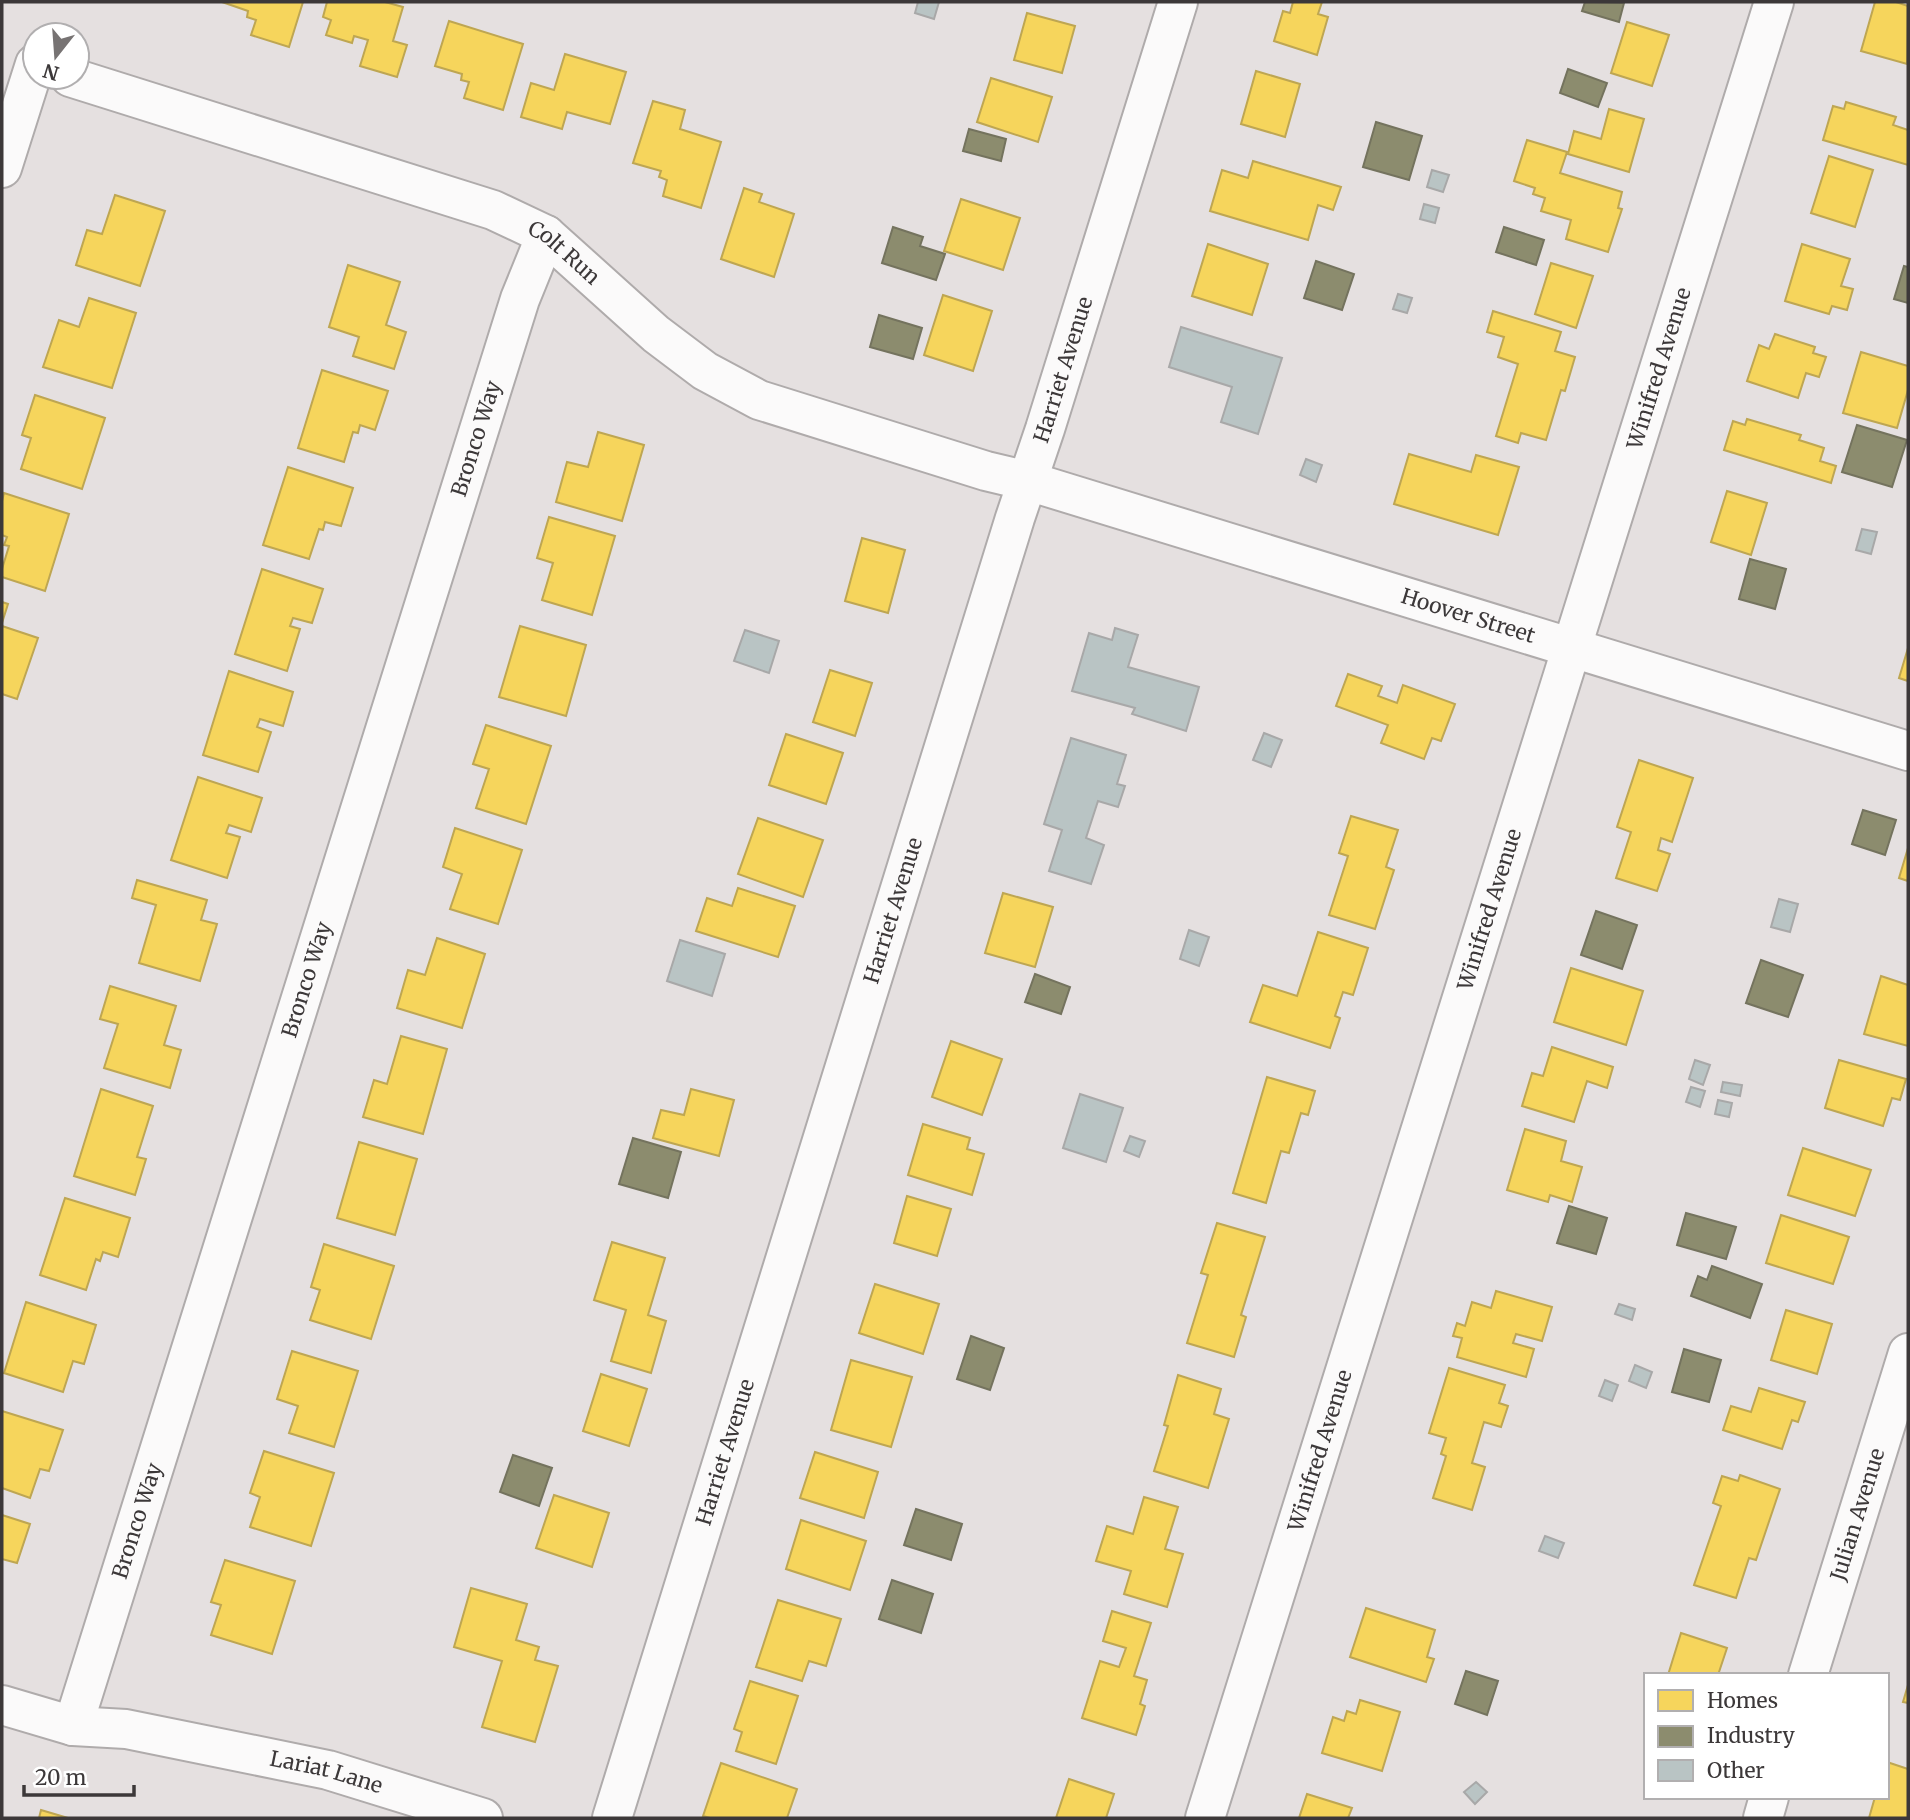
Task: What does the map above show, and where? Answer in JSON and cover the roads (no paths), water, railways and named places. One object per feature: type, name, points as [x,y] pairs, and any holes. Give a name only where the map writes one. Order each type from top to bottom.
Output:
[{"type":"street","name":"Harriet Avenue","points":[[612,1818],[1178,2]]},
{"type":"street","name":"Winifred Avenue","points":[[1205,1818],[1774,2]]},
{"type":"street","name":"Colt Run","points":[[91,84],[493,210],[546,235],[656,334],[705,371],[759,400],[986,471],[1028,481]]},
{"type":"street","points":[[2,168],[26,91]]},
{"type":"street","name":"Bronco Way","points":[[73,1726],[520,299],[546,235]]},
{"type":"street","name":"Hoover Street","points":[[1028,481],[1908,751]]},
{"type":"street","name":"Julian Avenue","points":[[1809,1673],[1908,1353]]},
{"type":"street","name":"Lariat Lane","points":[[2,1705],[73,1726],[126,1729],[328,1770],[484,1818]]},
{"type":"street","points":[[1763,1818],[1768,1799]]}]
